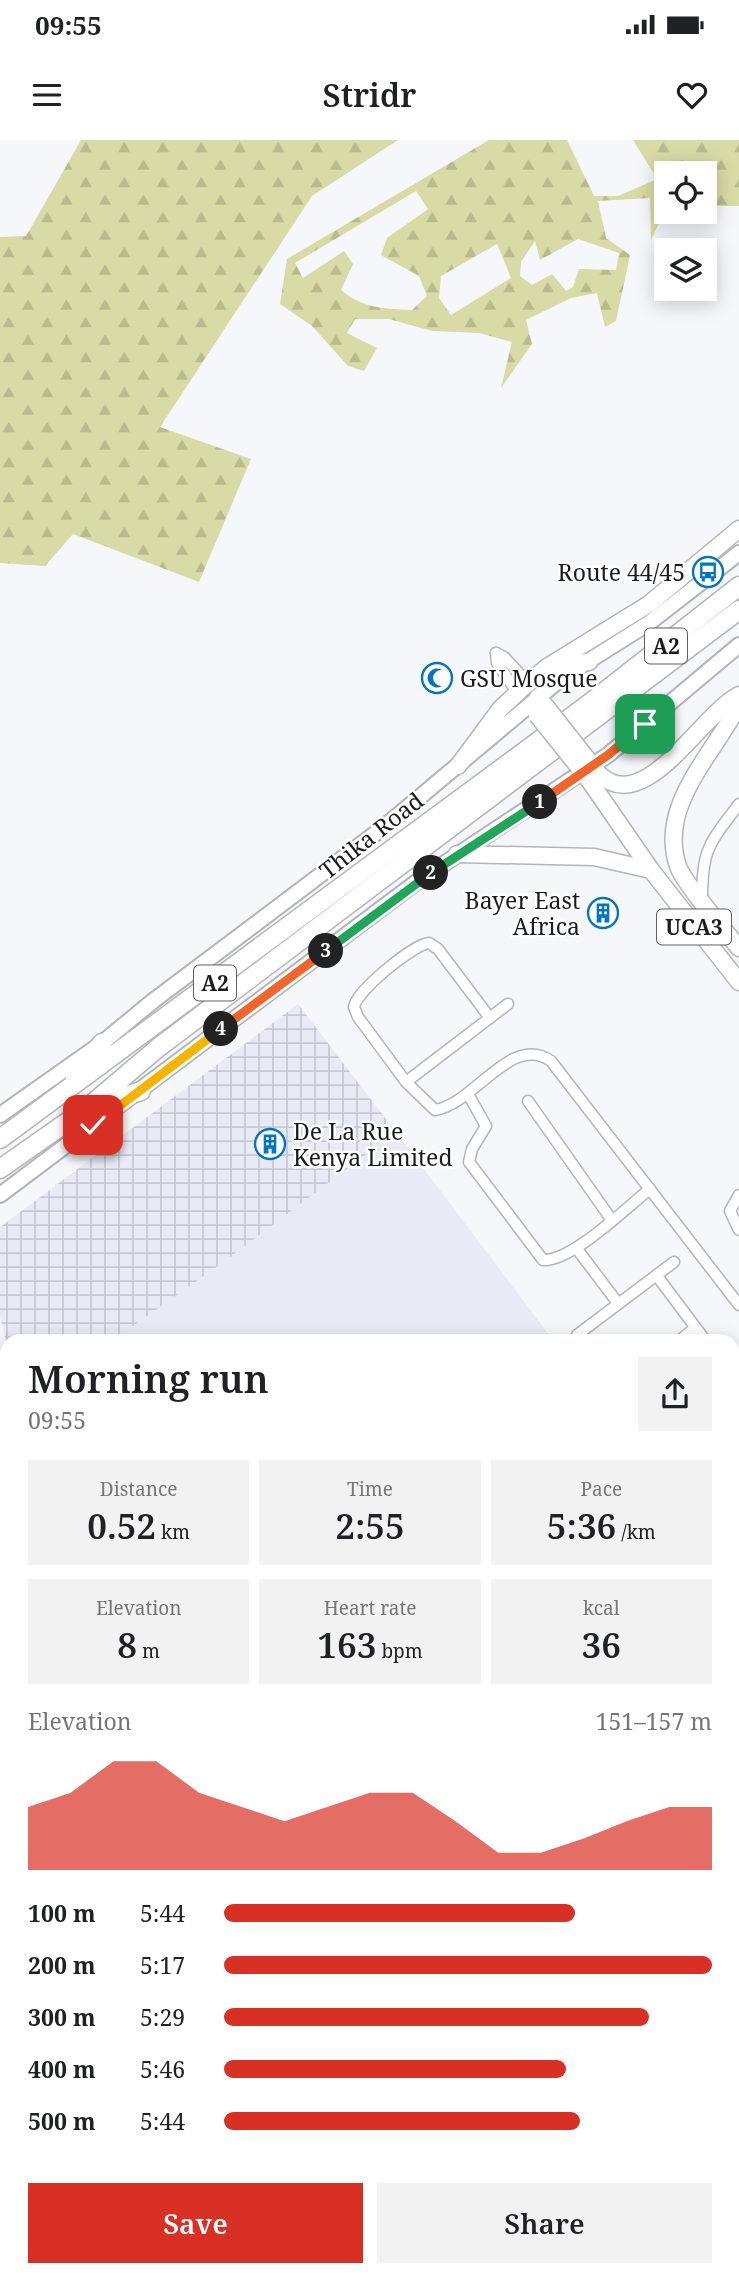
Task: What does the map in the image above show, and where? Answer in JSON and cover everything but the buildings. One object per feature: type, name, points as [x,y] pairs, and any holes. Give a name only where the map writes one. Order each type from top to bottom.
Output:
[{"type":"highway","name":"Thika Road","points":[[0,1139],[69,1086],[173,1014],[590,703],[739,586]]},
{"type":"highway","name":"Thika Road","points":[[0,1169],[87,1108],[159,1047],[739,610]]},
{"type":"highway","points":[[69,1086],[102,1043]]},
{"type":"highway","points":[[87,1108],[141,1091]]},
{"type":"main road","points":[[532,700],[547,667],[649,604],[739,529]]},
{"type":"main road","points":[[458,766],[501,708],[532,700],[649,624],[739,553]]},
{"type":"main road","points":[[0,1195],[457,854],[608,755],[739,645]]},
{"type":"main road","points":[[547,667],[589,662]]},
{"type":"main road","points":[[599,779],[625,785],[651,775],[720,708],[739,695]]},
{"type":"main road","points":[[532,700],[599,779],[651,870]]},
{"type":"main road","name":"UCA3","points":[[739,704],[687,789],[676,822],[678,867],[739,948]]},
{"type":"main road","name":"Thika Road","points":[[0,1115],[102,1043],[153,1001],[384,827],[458,766]]},
{"type":"main road","points":[[457,854],[594,857],[651,870]]},
{"type":"main road","name":"UCA3","points":[[651,870],[739,982]]},
{"type":"street","points":[[702,901],[705,852],[739,804]]},
{"type":"street","points":[[490,1018],[433,944],[423,944],[415,948],[360,993],[354,1007],[406,1083],[435,1110],[468,1094],[520,1055],[544,1056],[739,1305]]},
{"type":"street","points":[[406,1083],[508,1004]]},
{"type":"street","points":[[468,1094],[486,1126],[470,1153],[472,1168],[538,1256],[544,1260],[555,1260],[577,1249],[650,1189]]},
{"type":"street","points":[[528,1101],[611,1219]]},
{"type":"street","points":[[739,1195],[730,1211],[739,1230]]},
{"type":"street","points":[[577,1249],[617,1302]]},
{"type":"street","points":[[578,1334],[617,1302],[674,1262]]},
{"type":"street","points":[[657,1276],[700,1334]]},
{"type":"street","points":[[688,1334],[695,1328]]},
{"type":"shaded area","name":"De La Rue Kenya Limited","points":[[298,1004],[396,1132],[225,1261],[122,1334],[4,1334],[0,1317],[0,1227]]},
{"type":"shaded area","points":[[396,1132],[548,1334],[121,1334],[225,1261]]},
{"type":"green space","points":[[81,140],[398,140],[312,196],[160,427],[251,459],[199,582],[73,534],[45,566],[0,563],[0,237],[26,236]]},
{"type":"green space","points":[[489,140],[567,140],[594,196],[618,196],[654,180],[654,224],[659,224],[651,240],[650,198],[598,201],[606,238],[630,255],[616,321],[605,327],[597,293],[571,298],[526,320],[532,344],[501,388],[512,342],[479,333],[432,331],[389,319],[355,319],[347,333],[377,348],[364,371],[348,366],[312,326],[280,304],[287,259]],"holes":[[[416,191],[428,209],[387,238],[381,255],[419,276],[427,296],[412,310],[366,304],[341,290],[353,264],[344,251],[303,278],[295,263]],[[578,239],[619,253],[616,270],[579,269],[573,287],[566,291],[552,274],[532,285],[520,276],[521,262],[535,241],[540,260]],[[497,244],[511,278],[451,315],[439,298],[441,276]]]},
{"type":"green space","points":[[633,140],[739,140],[739,206],[717,206],[717,161],[654,161],[654,174]]},
{"type":"place","name":"Route 44/45","points":[[708,572]]},
{"type":"place","name":"GSU Mosque","points":[[437,678]]},
{"type":"place","name":"Bayer East Africa","points":[[603,913]]},
{"type":"place","name":"De La Rue Kenya Limited","points":[[270,1144]]},
{"type":"route","points":[[93,1125],[418,881],[576,778],[645,724]]}]
